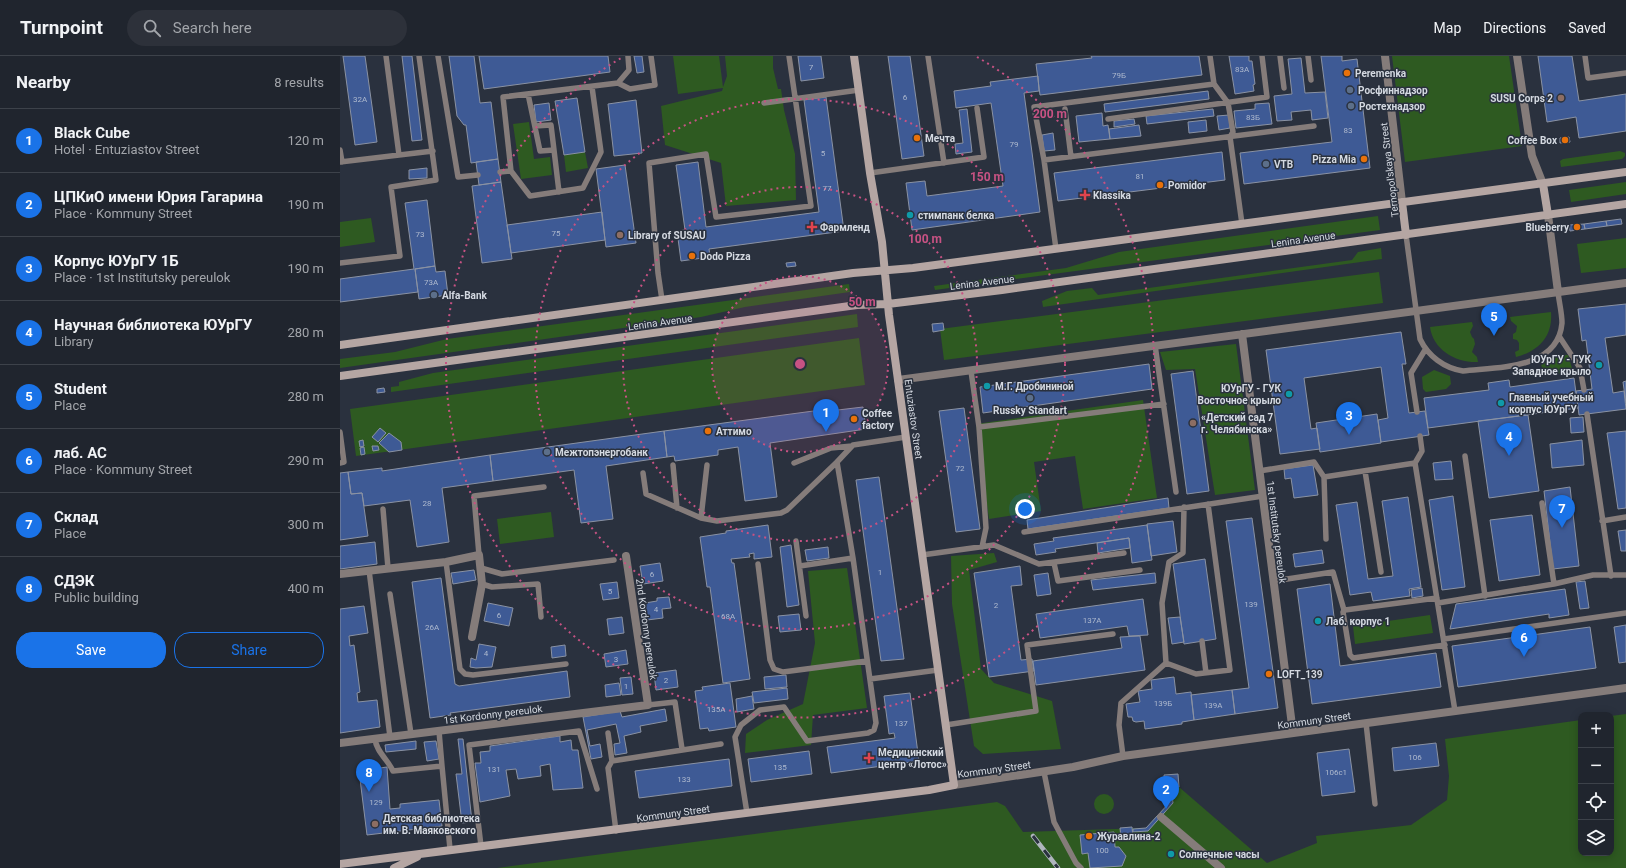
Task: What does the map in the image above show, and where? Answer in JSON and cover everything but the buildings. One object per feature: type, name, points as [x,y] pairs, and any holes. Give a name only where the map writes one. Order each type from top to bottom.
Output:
[{"type":"main road","name":"Entuziastov Street","points":[[854,56],[885,270],[898,380],[954,785]]},
{"type":"main road","points":[[340,345],[885,270],[1056,249],[1626,172]]},
{"type":"main road","points":[[1543,184],[1548,215]]},
{"type":"main road","name":"Ternopol'skaya Street","points":[[1402,202],[1406,235]]},
{"type":"main road","name":"Lenina Avenue","points":[[340,376],[857,305],[888,304],[1626,204]]},
{"type":"main road","name":"Kommuny Street","points":[[340,864],[929,790],[954,785]]},
{"type":"main road","points":[[394,868],[407,860],[431,852]]},
{"type":"street","name":"Ternopol'skaya Street","points":[[1385,56],[1402,202]]},
{"type":"street","points":[[1517,56],[1532,156],[1543,184]]},
{"type":"street","points":[[1548,215],[1558,292]]},
{"type":"street","points":[[898,380],[1626,283]]},
{"type":"street","name":"1st Institutsky pereulok","points":[[1242,334],[1293,733]]},
{"type":"street","points":[[340,574],[446,562],[479,556],[482,584],[472,637]]},
{"type":"street","name":"2nd Kordonny pereulok","points":[[626,556],[648,705]]},
{"type":"street","name":"Kommuny Street","points":[[954,785],[1044,772],[1123,756],[1626,688]]},
{"type":"street","name":"1st Kordonny pereulok","points":[[340,743],[648,705]]},
{"type":"street","points":[[1161,816],[1221,868]]},
{"type":"lane","points":[[386,56],[399,155]]},
{"type":"lane","points":[[340,263],[400,256],[391,187],[436,180],[419,56]]},
{"type":"lane","points":[[438,56],[458,177],[478,175]]},
{"type":"lane","points":[[618,83],[629,70],[628,56]]},
{"type":"lane","points":[[592,87],[601,152],[582,188],[530,196],[511,171],[503,97],[618,83],[630,89],[655,85],[651,56]]},
{"type":"lane","points":[[662,300],[658,273],[649,163],[706,154],[716,217],[811,206],[789,56]]},
{"type":"lane","points":[[928,56],[944,163]]},
{"type":"lane","points":[[1210,56],[1214,84],[1228,103],[1233,132],[1230,136],[1242,224]]},
{"type":"lane","points":[[1108,119],[1267,97],[1262,56]]},
{"type":"lane","points":[[1280,56],[1284,88]]},
{"type":"lane","points":[[1308,56],[1311,80]]},
{"type":"lane","points":[[1585,56],[1588,78],[1626,73]]},
{"type":"lane","points":[[1056,249],[1044,160],[1034,107],[1214,84]]},
{"type":"lane","points":[[764,103],[859,90]]},
{"type":"lane","points":[[528,94],[540,151],[554,150]]},
{"type":"lane","points":[[870,173],[984,157],[977,108]]},
{"type":"lane","points":[[1064,110],[1072,157]]},
{"type":"lane","points":[[535,126],[551,125],[559,192]]},
{"type":"lane","points":[[1044,160],[1314,126]]},
{"type":"lane","points":[[340,150],[341,162],[433,150]]},
{"type":"lane","points":[[500,172],[511,171]]},
{"type":"lane","points":[[1406,235],[1420,338],[1425,350],[1448,367],[1463,371],[1528,362],[1539,358],[1550,350],[1559,336],[1562,322],[1558,292]]},
{"type":"lane","points":[[1559,336],[1580,368],[1584,390]]},
{"type":"lane","points":[[1155,345],[1176,492]]},
{"type":"lane","points":[[1417,412],[1411,373],[1425,350]]},
{"type":"lane","points":[[971,371],[979,427],[986,528],[982,547]]},
{"type":"lane","points":[[979,427],[1164,404]]},
{"type":"lane","points":[[1587,414],[1611,576]]},
{"type":"lane","points":[[340,432],[344,462],[340,462]]},
{"type":"lane","points":[[1420,436],[1422,451],[1415,463],[1455,711]]},
{"type":"lane","points":[[794,462],[831,448],[853,446],[906,437]]},
{"type":"lane","points":[[643,474],[646,494],[701,518],[717,521],[781,513],[787,510],[853,446]]},
{"type":"lane","points":[[1465,456],[1485,596]]},
{"type":"lane","points":[[747,813],[735,737],[741,725],[760,710],[784,707],[807,741],[868,733],[874,730],[876,723],[853,558],[837,462]]},
{"type":"lane","points":[[1259,471],[1314,462],[1324,477],[1326,539]]},
{"type":"lane","points":[[1324,477],[1415,463]]},
{"type":"lane","points":[[673,465],[677,508]]},
{"type":"lane","points":[[701,518],[707,465]]},
{"type":"lane","points":[[1365,471],[1381,572]]},
{"type":"lane","points":[[479,556],[474,496],[544,487]]},
{"type":"lane","points":[[1024,532],[1263,496]]},
{"type":"lane","points":[[1542,503],[1554,584]]},
{"type":"lane","points":[[1166,663],[1196,674],[1230,670],[1208,504]]},
{"type":"lane","points":[[1166,663],[1162,603],[1169,562],[1183,553],[1184,507]]},
{"type":"lane","points":[[383,509],[388,568]]},
{"type":"lane","points":[[1602,521],[1626,517]]},
{"type":"lane","points":[[796,541],[806,616]]},
{"type":"lane","points":[[922,555],[994,545],[1039,564],[1124,553]]},
{"type":"lane","points":[[800,566],[853,558]]},
{"type":"lane","points":[[481,568],[502,574],[614,560]]},
{"type":"lane","points":[[446,562],[460,669],[465,674],[473,675],[566,664]]},
{"type":"lane","points":[[1054,563],[1058,581],[1140,570]]},
{"type":"lane","points":[[758,564],[770,660],[774,669],[783,672],[867,661]]},
{"type":"lane","points":[[369,570],[390,737]]},
{"type":"lane","points":[[1274,581],[1333,572],[1344,610],[1352,658],[1444,642],[1626,614]]},
{"type":"lane","points":[[1344,610],[1485,596],[1593,576],[1626,575]]},
{"type":"lane","points":[[482,584],[492,587],[538,584],[541,617]]},
{"type":"lane","points":[[390,594],[410,734]]},
{"type":"lane","points":[[946,725],[1036,711],[1027,645],[1113,634]]},
{"type":"lane","points":[[1202,641],[1206,673]]},
{"type":"lane","points":[[1123,756],[1119,725],[1121,703],[1166,663]]},
{"type":"lane","points":[[870,679],[938,670]]},
{"type":"lane","points":[[648,705],[675,702],[682,749]]},
{"type":"lane","points":[[1366,724],[1375,804]]},
{"type":"lane","points":[[439,731],[450,849]]},
{"type":"lane","points":[[481,846],[469,745],[579,731],[597,788]]},
{"type":"lane","points":[[608,733],[612,760],[608,768],[616,830]]},
{"type":"lane","points":[[375,739],[376,746],[390,763],[393,771],[442,766]]},
{"type":"lane","points":[[612,760],[721,744]]},
{"type":"lane","points":[[1044,772],[1054,822],[1076,863],[1081,868]]},
{"type":"green space","points":[[673,56],[719,56],[723,87],[727,76],[725,56],[773,56],[773,68],[778,89],[781,89],[784,110],[795,154],[796,200],[726,206],[721,163],[665,145],[661,106],[722,91],[723,88],[678,94]]},
{"type":"green space","points":[[1392,56],[1509,56],[1522,146],[1405,162]]},
{"type":"green space","points":[[529,122],[534,159],[550,157],[552,175],[521,179],[513,124]]},
{"type":"green space","points":[[1620,151],[1625,153],[1625,156],[1622,159],[1561,167],[1560,161],[1563,159]]},
{"type":"green space","points":[[585,152],[588,168],[566,172],[564,155]]},
{"type":"green space","points":[[1626,182],[1626,194],[1571,202],[1569,190]]},
{"type":"green space","points":[[1378,216],[1380,230],[935,290],[934,286],[1066,268],[1119,252]]},
{"type":"green space","points":[[371,218],[375,242],[340,247],[340,222]]},
{"type":"green space","points":[[1626,238],[1626,268],[1581,273],[1577,244]]},
{"type":"green space","points":[[1381,248],[1382,259],[1043,307],[1042,301],[1067,291],[1092,288],[1098,295],[1352,260],[1358,252]]},
{"type":"green space","points":[[1379,272],[1383,303],[944,360],[940,329]]},
{"type":"green space","points":[[849,284],[850,292],[745,307],[701,317],[340,368],[340,359],[395,352],[447,339]]},
{"type":"green space","points":[[1551,312],[1550,328],[1543,341],[1531,351],[1516,357],[1515,352],[1519,350],[1519,343],[1517,340],[1513,339],[1513,334],[1516,332],[1517,326],[1511,321],[1510,317]]},
{"type":"green space","points":[[857,314],[858,327],[391,392],[391,387],[399,386],[399,382],[433,373]]},
{"type":"green space","points":[[1472,322],[1473,326],[1470,332],[1475,344],[1472,352],[1477,357],[1478,362],[1462,360],[1447,354],[1436,342],[1430,327]]},
{"type":"green space","points":[[859,338],[865,385],[356,456],[350,409]]},
{"type":"green space","points":[[1236,344],[1255,490],[1215,495],[1195,369],[1166,370],[1160,352]]},
{"type":"green space","points":[[1555,355],[1568,355],[1572,368],[1569,372],[1546,375],[1541,365]]},
{"type":"green space","points":[[1434,370],[1450,376],[1451,384],[1446,389],[1426,392],[1423,389],[1422,377]]},
{"type":"green space","points":[[1143,400],[1157,498],[1083,509],[1075,456],[1034,462],[1041,511],[989,519],[976,424]]},
{"type":"green space","points":[[551,512],[554,537],[500,544],[497,519]]},
{"type":"green space","points":[[994,553],[997,562],[969,570],[981,669],[994,683],[1052,701],[1061,749],[983,754],[974,746],[952,604],[951,556]]},
{"type":"green space","points":[[847,568],[867,708],[813,715],[811,745],[745,753],[746,734],[767,720],[803,704],[815,643],[808,571]]},
{"type":"green space","points":[[1430,615],[1433,633],[1355,644],[1353,626]]},
{"type":"green space","points":[[1626,714],[1626,868],[497,868],[997,802],[1005,806],[1023,832],[1146,828],[1170,802],[1169,788],[1165,788],[1164,775],[1178,774],[1179,787],[1267,863],[1317,843],[1316,836],[1411,825],[1447,800],[1449,776],[1445,739],[1578,720],[1578,856],[1614,856],[1614,716]]},
{"type":"green space","points":[[1104,794],[1111,797],[1114,804],[1111,811],[1104,814],[1097,811],[1094,804],[1097,797]]},
{"type":"railway","points":[[1033,836],[1058,868]]},
{"type":"place","name":"Peremenka","points":[[1347,73]]},
{"type":"place","name":"Росфиннадзор","points":[[1350,90]]},
{"type":"place","name":"SUSU Corps 2","points":[[1561,98]]},
{"type":"place","name":"Ростехнадзор","points":[[1351,106]]},
{"type":"place","name":"Мечта","points":[[917,138]]},
{"type":"place","name":"Coffee Box","points":[[1565,140]]},
{"type":"place","name":"Pizza Mia","points":[[1364,159]]},
{"type":"place","name":"VTB","points":[[1266,164]]},
{"type":"place","name":"Pomidor","points":[[1160,185]]},
{"type":"place","name":"Klassika","points":[[1085,195]]},
{"type":"place","name":"стимпанк белка","points":[[910,215]]},
{"type":"place","name":"Фармленд","points":[[812,227]]},
{"type":"place","name":"Blueberry","points":[[1577,227]]},
{"type":"place","name":"Library of SUSAU","points":[[620,235]]},
{"type":"place","name":"Dodo Pizza","points":[[692,256]]},
{"type":"place","name":"Alfa-Bank","points":[[434,295]]},
{"type":"place","name":"Student","points":[[1494,336]]},
{"type":"place","name":"ЮУрГУ - ГУК Западное крыло","points":[[1599,365]]},
{"type":"place","name":"М.Г. Дробининой","points":[[987,386]]},
{"type":"place","name":"ЮУрГУ - ГУК Восточное крыло","points":[[1289,394]]},
{"type":"place","name":"Russky Standart","points":[[1030,398]]},
{"type":"place","name":"Главный учебный корпус ЮУрГУ","points":[[1501,403]]},
{"type":"place","name":"Coffee factory","points":[[854,419]]},
{"type":"place","name":"«Детский сад 7 г. Челябинска»","points":[[1193,423]]},
{"type":"place","name":"Аттимо","points":[[708,431]]},
{"type":"place","name":"Black Cube","points":[[826,432]]},
{"type":"place","name":"Корпус ЮУрГУ 1Б","points":[[1349,435]]},
{"type":"place","name":"Межтопэнергобанк","points":[[547,452]]},
{"type":"place","name":"Научная библиотека ЮУрГУ","points":[[1509,456]]},
{"type":"place","name":"Склад","points":[[1562,528]]},
{"type":"place","name":"Лаб. корпус 1","points":[[1318,621]]},
{"type":"place","name":"лаб. АС","points":[[1524,657]]},
{"type":"place","name":"LOFT_139","points":[[1269,674]]},
{"type":"place","name":"Медицинский центр «Лотос»","points":[[869,758]]},
{"type":"place","name":"СДЭК","points":[[369,792]]},
{"type":"place","name":"ЦПКиО имени Юрия Гагарина","points":[[1166,809]]},
{"type":"place","name":"Детская библиотека им. В. Маяковского","points":[[375,824]]},
{"type":"place","name":"Журавлина-2","points":[[1089,836]]},
{"type":"place","name":"Солнечные часы","points":[[1171,854]]}]
